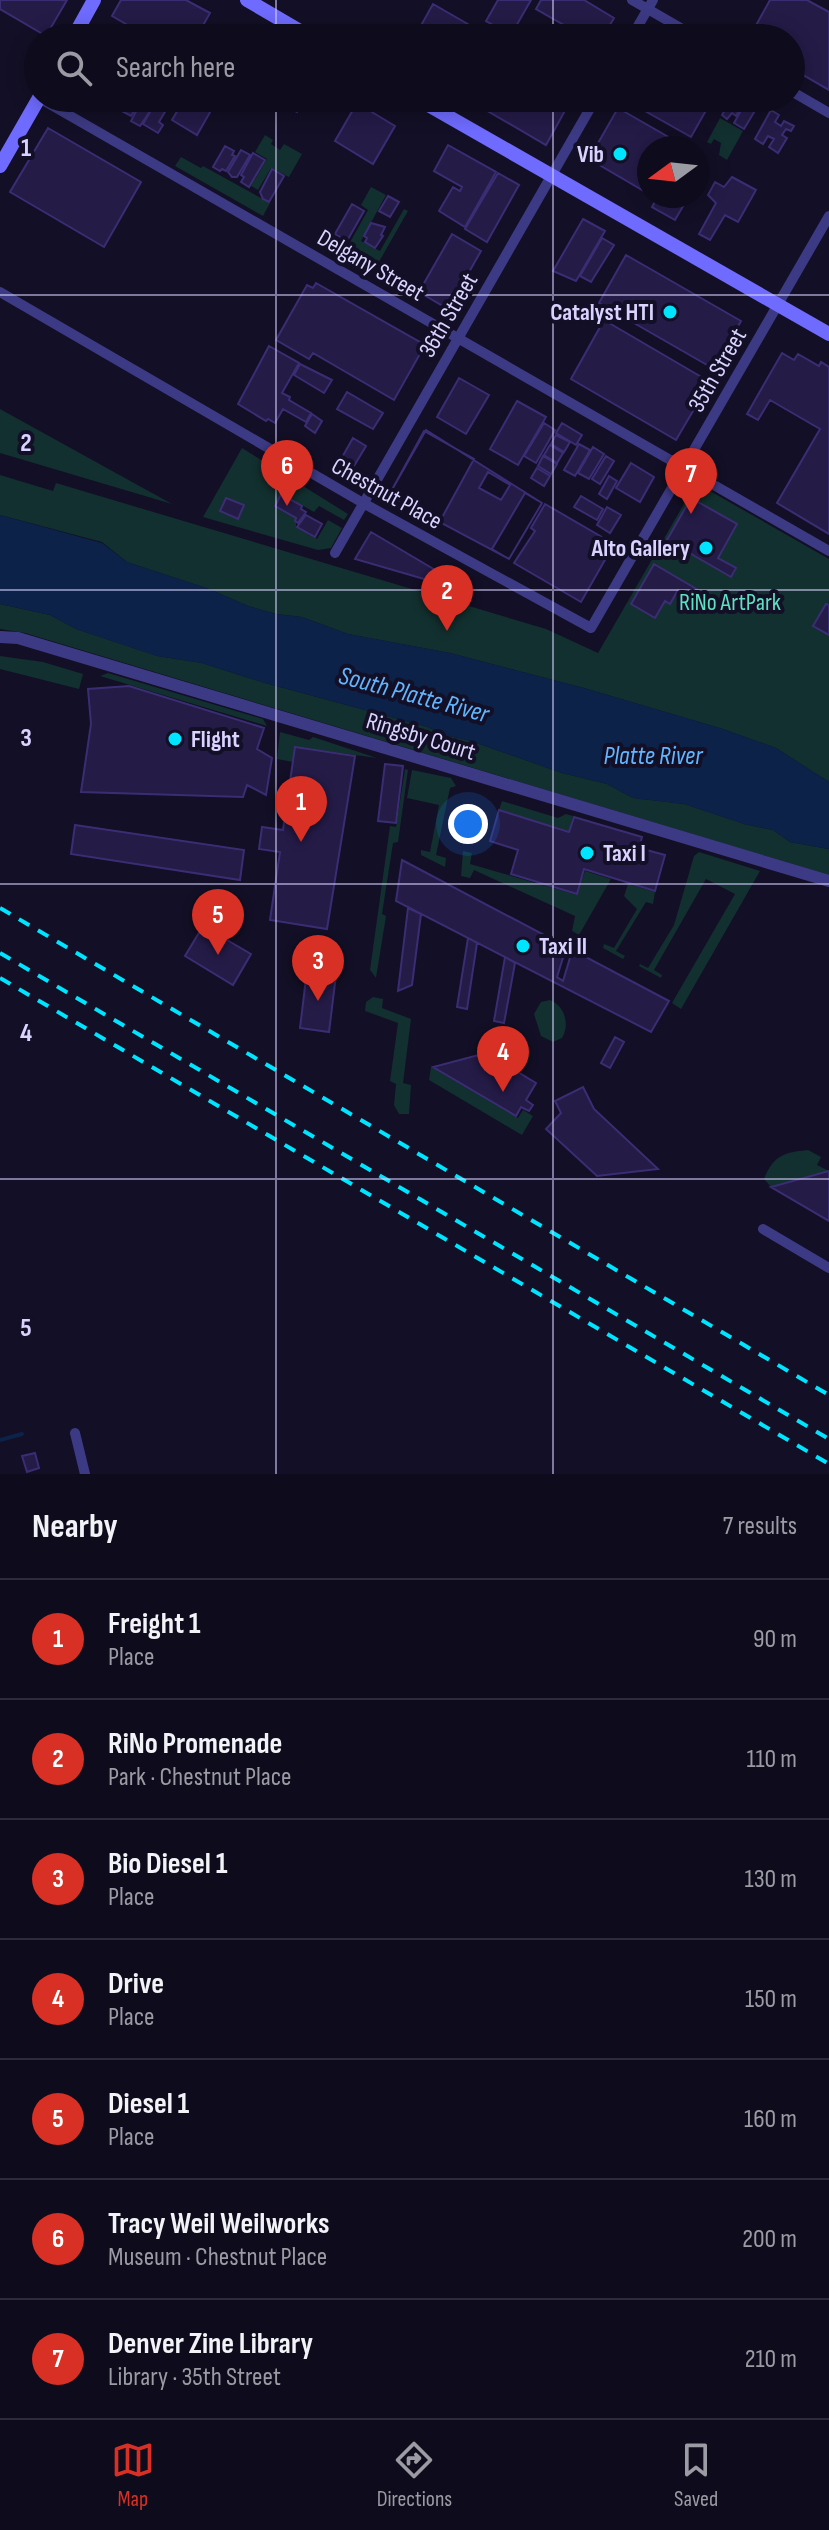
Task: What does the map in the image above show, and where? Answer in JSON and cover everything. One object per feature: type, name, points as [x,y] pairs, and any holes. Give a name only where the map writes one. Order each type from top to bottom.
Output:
[{"type":"main road","points":[[81,24],[94,0]]},
{"type":"main road","points":[[247,0],[288,24]]},
{"type":"main road","points":[[0,166],[31,112]]},
{"type":"main road","points":[[441,112],[829,334]]},
{"type":"street","points":[[632,0],[650,5],[678,24]]},
{"type":"street","points":[[639,24],[650,5]]},
{"type":"street","points":[[805,99],[829,113]]},
{"type":"street","name":"Delgany Street","points":[[63,112],[829,551]]},
{"type":"street","name":"36th Street","points":[[335,553],[588,112]]},
{"type":"street","name":"35th Street","points":[[591,628],[829,216]]},
{"type":"street","name":"Chestnut Place","points":[[0,292],[363,503],[591,628]]},
{"type":"street","name":"Ringsby Court","points":[[0,637],[18,638],[829,881]]},
{"type":"street","points":[[763,1229],[829,1268]]},
{"type":"street","points":[[75,1433],[85,1474]]},
{"type":"green space","points":[[720,118],[743,131],[727,160],[719,155],[721,143],[714,139],[711,144],[709,138]]},
{"type":"green space","points":[[265,135],[280,150],[284,144],[302,154],[289,177],[271,168],[258,190],[251,186],[267,159],[255,152]]},
{"type":"green space","points":[[181,157],[270,203],[263,216],[175,166]]},
{"type":"green space","points":[[371,187],[386,195],[361,241],[380,251],[404,209],[408,211],[376,267],[331,241],[333,236],[349,244],[368,210],[361,205]]},
{"type":"green space","points":[[0,409],[172,504],[0,453]]},
{"type":"green space","points":[[242,448],[348,514],[344,520],[319,506],[314,512],[282,494],[274,506],[296,518],[296,527],[317,539],[328,520],[342,528],[331,548],[318,550],[203,517]]},
{"type":"green space","name":"RiNo ArtPark","points":[[0,475],[53,491],[56,483],[546,629],[598,653],[696,483],[829,559],[829,782],[776,748],[723,729],[450,653],[348,634],[302,617],[248,606],[209,589],[127,562],[102,542],[0,515]]},
{"type":"green space","points":[[0,604],[50,615],[76,629],[157,656],[202,663],[428,727],[562,773],[607,784],[633,798],[684,804],[773,830],[790,842],[829,849],[829,875],[25,633],[0,629]]},
{"type":"green space","points":[[0,656],[43,662],[83,674],[79,689],[0,669]]},
{"type":"green space","points":[[108,673],[263,719],[267,726],[100,676]]},
{"type":"green space","points":[[280,732],[309,740],[313,737],[377,758],[296,747],[293,762],[277,759]]},
{"type":"green space","points":[[405,769],[408,770],[398,842],[393,843],[382,914],[386,916],[376,978],[370,970],[390,826],[396,827]]},
{"type":"green space","points":[[412,770],[451,778],[456,786],[450,788],[436,855],[446,858],[445,867],[421,855],[421,850],[430,852],[439,805],[407,798]]},
{"type":"green space","points":[[502,801],[558,818],[566,814],[573,816],[569,831],[499,810]]},
{"type":"green space","points":[[463,851],[472,853],[470,864],[577,895],[585,871],[611,879],[579,935],[572,931],[575,916],[474,870],[470,878],[461,876]]},
{"type":"green space","points":[[699,852],[760,871],[681,1009],[672,1003],[735,894],[706,879],[654,970],[662,975],[661,978],[639,966],[648,968],[674,925],[694,856]]},
{"type":"green space","points":[[628,884],[655,892],[653,904],[646,902],[616,951],[625,956],[623,959],[603,948],[604,944],[614,948],[637,909],[624,896]]},
{"type":"green space","points":[[373,997],[383,999],[382,1008],[411,1019],[403,1083],[411,1085],[409,1114],[399,1114],[394,1105],[396,1084],[390,1081],[398,1023],[365,1011],[366,1002]]},
{"type":"green space","points":[[550,1000],[562,1011],[566,1022],[562,1038],[553,1042],[541,1036],[534,1014],[541,1002]]},
{"type":"green space","points":[[431,1067],[518,1118],[523,1110],[533,1116],[522,1135],[429,1080]]},
{"type":"green space","points":[[808,1150],[821,1157],[817,1165],[829,1171],[771,1187],[764,1179],[771,1165],[780,1157]]},
{"type":"water","name":"Platte River","points":[[0,515],[102,543],[127,562],[209,589],[248,606],[302,617],[348,634],[450,653],[584,688],[776,748],[829,782],[829,849],[790,842],[773,830],[684,804],[633,798],[607,784],[562,773],[428,727],[202,663],[157,656],[76,629],[50,615],[0,604]]},
{"type":"building","points":[[0,0],[67,0],[53,24],[26,24],[0,9]]},
{"type":"building","points":[[121,0],[186,0],[210,13],[204,24],[126,24],[112,16]]},
{"type":"building","points":[[498,0],[531,0],[517,24],[491,24],[486,21]]},
{"type":"building","points":[[541,0],[584,0],[614,18],[610,24],[562,24],[536,9]]},
{"type":"building","points":[[770,0],[807,0],[829,12],[829,90],[805,76],[805,24],[757,24]]},
{"type":"building","points":[[433,4],[468,24],[422,24]]},
{"type":"building","points":[[136,112],[149,112],[140,126],[131,121]]},
{"type":"building","points":[[150,112],[165,112],[159,122],[163,125],[158,133],[143,124]]},
{"type":"building","points":[[177,112],[210,112],[197,135],[172,120]]},
{"type":"building","points":[[352,112],[372,112],[395,126],[373,164],[335,141]]},
{"type":"building","points":[[489,112],[564,112],[546,145]]},
{"type":"building","name":"Vib","points":[[616,112],[625,112],[667,136],[637,136],[637,187],[589,159]]},
{"type":"building","points":[[647,112],[705,112],[689,136]]},
{"type":"building","points":[[724,112],[738,112],[736,116],[732,113],[727,119],[722,115]]},
{"type":"building","points":[[740,112],[754,112],[744,129],[734,123]]},
{"type":"building","points":[[770,112],[779,115],[775,122],[781,126],[784,121],[794,126],[782,135],[787,138],[778,153],[769,147],[774,139],[768,136],[763,144],[755,139]]},
{"type":"building","points":[[48,128],[141,182],[104,247],[10,192]]},
{"type":"building","points":[[448,145],[496,172],[465,227],[439,211],[453,187],[460,191],[462,187],[434,171]]},
{"type":"building","points":[[225,146],[234,151],[232,155],[235,156],[226,171],[220,171],[213,167]]},
{"type":"building","points":[[241,150],[250,155],[237,177],[232,177],[228,172]]},
{"type":"building","points":[[253,153],[265,160],[249,187],[241,182],[244,177],[241,175]]},
{"type":"building","points":[[272,169],[284,176],[269,202],[263,199],[260,192]]},
{"type":"building","points":[[498,173],[519,185],[487,242],[465,229]]},
{"type":"building","points":[[732,177],[756,190],[738,222],[725,215],[710,240],[699,234],[716,203],[709,193],[715,182],[724,187]]},
{"type":"building","points":[[388,196],[399,202],[390,217],[379,211]]},
{"type":"building","points":[[352,204],[364,211],[347,241],[335,234]]},
{"type":"building","points":[[654,208],[682,208],[675,220]]},
{"type":"building","points":[[583,219],[605,231],[576,281],[553,271]]},
{"type":"building","points":[[371,223],[385,227],[375,248],[365,242],[367,238],[364,236]]},
{"type":"building","points":[[452,234],[481,251],[448,309],[419,292]]},
{"type":"building","points":[[602,238],[614,245],[591,282],[580,276]]},
{"type":"building","name":"Catalyst HTI","points":[[626,255],[741,321],[714,369],[599,303]]},
{"type":"building","points":[[316,283],[425,345],[394,400],[313,353],[309,359],[276,340],[307,285],[313,288]]},
{"type":"building","points":[[604,320],[710,382],[676,440],[571,379]]},
{"type":"building","points":[[269,346],[299,363],[282,393],[311,413],[306,422],[283,409],[275,423],[266,421],[238,404]]},
{"type":"building","points":[[782,353],[794,360],[798,354],[819,366],[821,362],[829,367],[829,534],[777,503],[820,429],[770,400],[758,420],[747,414]]},
{"type":"building","points":[[300,364],[332,380],[324,393],[294,375]]},
{"type":"building","points":[[459,378],[489,395],[466,434],[437,417]]},
{"type":"building","points":[[347,392],[383,413],[373,429],[337,409]]},
{"type":"building","points":[[517,401],[546,417],[518,465],[490,449]]},
{"type":"building","points":[[312,414],[322,421],[315,433],[305,426]]},
{"type":"building","points":[[544,423],[555,430],[536,463],[524,456]]},
{"type":"building","points":[[562,423],[582,435],[576,445],[556,433]]},
{"type":"building","points":[[426,430],[542,503],[509,559],[389,495]]},
{"type":"building","points":[[424,431],[474,459],[439,523],[389,495]]},
{"type":"building","points":[[556,435],[570,442],[564,452],[551,444]]},
{"type":"building","points":[[353,438],[366,446],[354,466],[341,459]]},
{"type":"building","points":[[579,444],[590,450],[575,476],[564,470]]},
{"type":"building","points":[[550,445],[563,453],[557,463],[544,455]]},
{"type":"building","points":[[593,447],[604,454],[589,479],[578,473]]},
{"type":"building","points":[[543,456],[557,464],[551,474],[538,466]]},
{"type":"building","points":[[606,456],[614,461],[600,484],[592,479]]},
{"type":"building","points":[[631,463],[654,477],[640,502],[616,488]]},
{"type":"building","points":[[537,468],[550,476],[544,486],[531,478]]},
{"type":"building","points":[[488,472],[510,485],[501,500],[479,488]]},
{"type":"building","points":[[609,476],[617,481],[607,499],[599,494]]},
{"type":"building","points":[[525,493],[542,503],[509,559],[492,549]]},
{"type":"building","points":[[281,494],[302,506],[301,509],[306,512],[298,523],[296,518],[275,506]]},
{"type":"building","points":[[581,496],[603,509],[597,520],[574,507]]},
{"type":"building","points":[[226,498],[244,505],[238,519],[220,511]]},
{"type":"building","points":[[691,498],[737,524],[718,558],[736,568],[731,577],[667,540]]},
{"type":"building","points":[[545,504],[614,544],[581,602],[514,563],[535,531],[531,528]]},
{"type":"building","points":[[607,507],[621,515],[610,533],[597,525]]},
{"type":"building","points":[[306,515],[322,524],[315,537],[297,527]]},
{"type":"building","points":[[371,532],[464,587],[462,590],[355,559]]},
{"type":"building","points":[[654,564],[717,601],[712,610],[678,590],[670,604],[665,601],[655,618],[631,604]]},
{"type":"building","points":[[826,604],[829,605],[829,635],[813,626]]},
{"type":"building","name":"Flight","points":[[129,686],[264,728],[257,749],[272,758],[266,795],[247,785],[243,797],[81,792],[91,724],[88,689]]},
{"type":"building","points":[[295,747],[355,756],[327,929],[270,920],[280,852],[259,849],[262,827],[283,830]]},
{"type":"building","points":[[385,764],[403,766],[396,823],[378,821]]},
{"type":"building","name":"Taxi I","points":[[499,810],[569,832],[574,817],[642,837],[639,848],[665,855],[655,891],[584,869],[577,894],[511,874],[518,850],[490,841]]},
{"type":"building","points":[[75,825],[244,850],[240,880],[71,854]]},
{"type":"building","name":"Taxi II","points":[[402,860],[669,1001],[651,1032],[396,901]],"holes":[[[566,948],[572,951],[563,981],[557,977]]]},
{"type":"building","points":[[408,908],[421,914],[412,985],[398,991]]},
{"type":"building","points":[[203,926],[251,954],[233,985],[185,956]]},
{"type":"building","points":[[468,938],[477,943],[467,1009],[457,1007]]},
{"type":"building","points":[[505,957],[515,963],[504,1023],[494,1021]]},
{"type":"building","points":[[307,970],[336,975],[329,1032],[300,1028]]},
{"type":"building","points":[[615,1037],[624,1042],[610,1068],[601,1063]]},
{"type":"building","points":[[486,1053],[536,1083],[526,1100],[533,1105],[529,1111],[521,1107],[516,1116],[433,1067]]},
{"type":"building","points":[[583,1087],[594,1109],[658,1169],[597,1176],[546,1129],[561,1113],[555,1101]]},
{"type":"building","points":[[829,1171],[829,1221],[771,1187]]},
{"type":"building","points":[[35,1453],[39,1468],[27,1472],[22,1456]]},
{"type":"waterway","points":[[0,1440],[22,1434]]},
{"type":"railway","points":[[0,908],[829,1395]]},
{"type":"railway","points":[[0,953],[829,1439]]},
{"type":"railway","points":[[0,978],[829,1464]]},
{"type":"place","name":"Vib","points":[[620,154]]},
{"type":"place","name":"Catalyst HTI","points":[[670,312]]},
{"type":"place","name":"Tracy Weil Weilworks","points":[[287,506]]},
{"type":"place","name":"Denver Zine Library","points":[[691,514]]},
{"type":"place","name":"Alto Gallery","points":[[706,548]]},
{"type":"place","name":"RiNo Promenade","points":[[447,631]]},
{"type":"place","name":"Flight","points":[[175,739]]},
{"type":"place","name":"Freight 1","points":[[301,842]]},
{"type":"place","name":"Taxi I","points":[[587,853]]},
{"type":"place","name":"Taxi II","points":[[523,946]]},
{"type":"place","name":"Diesel 1","points":[[218,955]]},
{"type":"place","name":"Bio Diesel 1","points":[[318,1001]]},
{"type":"place","name":"Drive","points":[[503,1092]]},
{"type":"water label","name":"South Platte River","points":[[414,694]]}]
